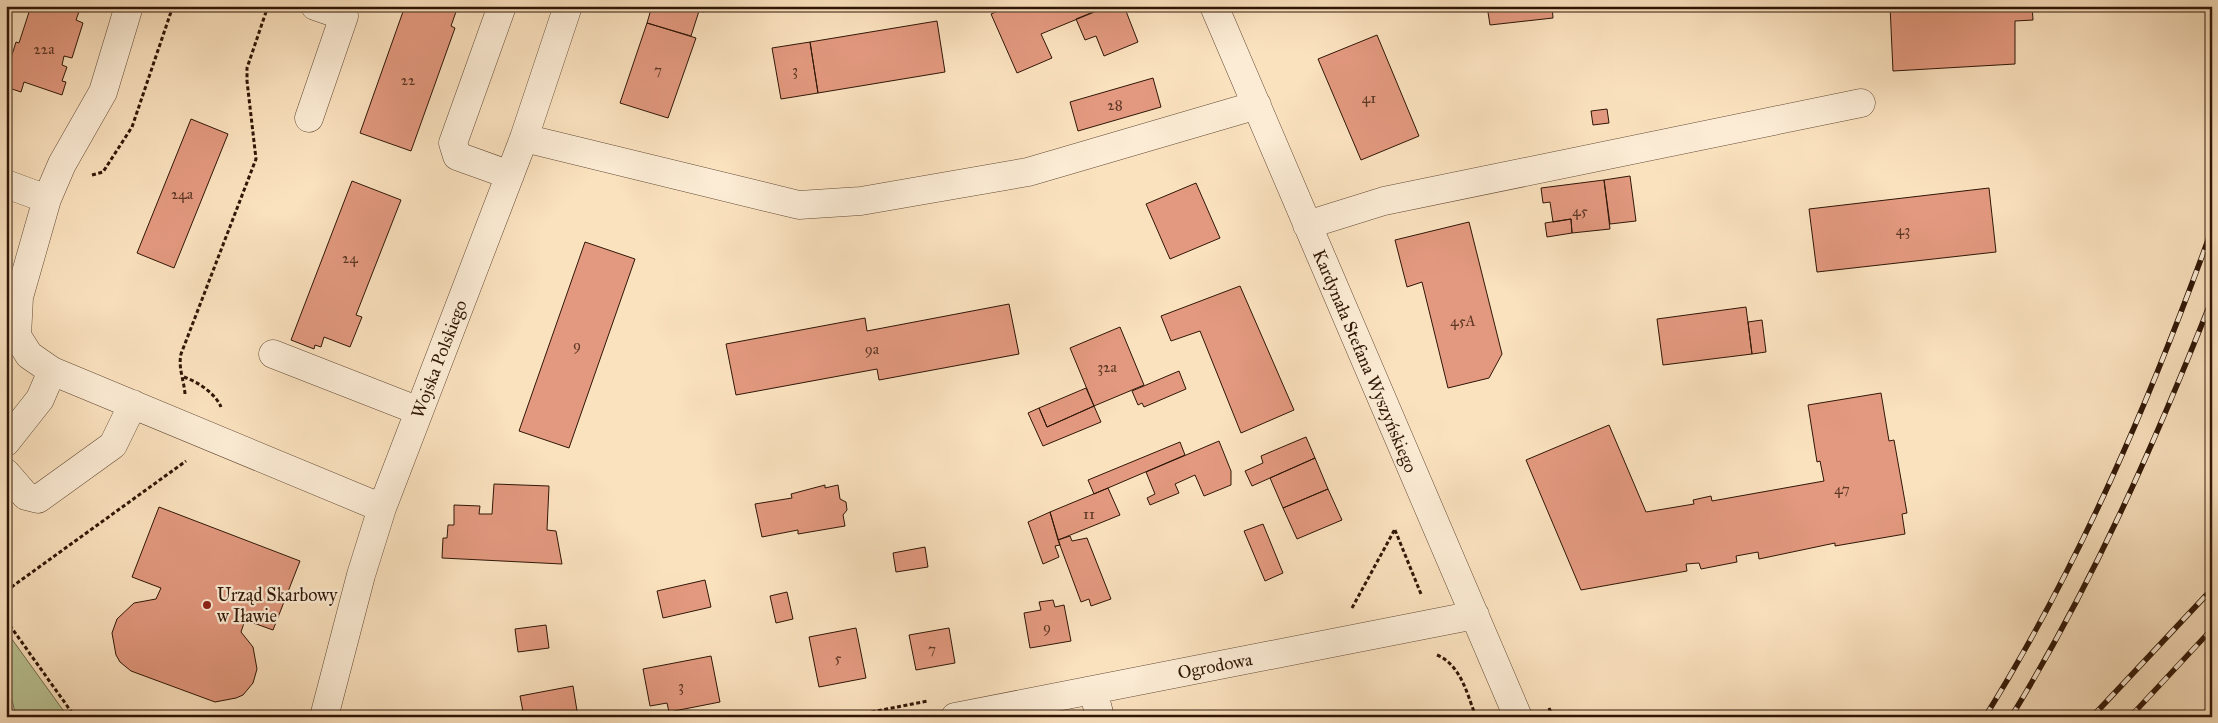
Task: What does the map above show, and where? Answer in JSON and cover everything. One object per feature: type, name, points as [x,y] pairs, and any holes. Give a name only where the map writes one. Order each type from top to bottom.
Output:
[{"type":"street","points":[[129,6],[103,92],[62,164],[47,199],[19,297],[17,336],[30,355],[52,371],[133,404],[220,427],[382,508]]},
{"type":"street","points":[[309,118],[344,16],[315,6]]},
{"type":"street","points":[[502,6],[453,143],[457,156],[510,175]]},
{"type":"street","name":"Wojska Polskiego","points":[[324,717],[361,575],[382,508],[524,138],[568,6]]},
{"type":"street","name":"Kardynała Stefana Wyszyńskiego","points":[[1214,6],[1517,716]]},
{"type":"street","points":[[1307,225],[1384,201],[1861,103]]},
{"type":"street","points":[[524,138],[800,205],[861,201],[1028,172],[1257,105]]},
{"type":"street","points":[[6,184],[47,199]]},
{"type":"street","points":[[273,354],[419,411]]},
{"type":"street","points":[[6,442],[40,399],[52,371]]},
{"type":"street","points":[[6,473],[26,496],[38,499],[113,445],[133,404]]},
{"type":"street","name":"Ogrodowa","points":[[955,717],[1475,615]]},
{"type":"street","points":[[1093,690],[1100,717]]},
{"type":"path","points":[[84,177],[103,172],[132,126],[173,6]]},
{"type":"path","points":[[184,397],[184,377],[179,364],[181,354],[256,159],[246,81],[247,68],[268,6]]},
{"type":"path","points":[[6,591],[220,427],[219,401],[202,386],[184,377]]},
{"type":"path","points":[[6,620],[75,717]]},
{"type":"green space","points":[[6,631],[68,717],[16,717],[6,674]]},
{"type":"building","points":[[31,6],[81,6],[76,20],[83,23],[72,58],[64,56],[62,65],[67,67],[62,81],[66,82],[62,95],[24,82],[21,92],[6,87],[6,57],[11,58],[16,42],[19,43]]},
{"type":"building","points":[[405,6],[458,6],[451,26],[455,28],[411,151],[360,133]]},
{"type":"building","points":[[652,6],[706,6],[704,12],[699,11],[691,36],[647,23]]},
{"type":"building","points":[[1009,6],[1103,6],[1104,8],[1041,34],[1052,58],[1017,73],[991,14]]},
{"type":"building","points":[[1108,6],[1124,6],[1138,42],[1104,56],[1096,36],[1085,40],[1076,19]]},
{"type":"building","points":[[1487,6],[1552,6],[1553,18],[1490,25]]},
{"type":"building","points":[[1890,6],[2032,6],[2033,20],[2015,21],[2015,64],[1893,71]]},
{"type":"building","points":[[937,21],[945,72],[818,93],[810,42]]},
{"type":"building","points":[[647,23],[696,38],[668,118],[620,103]]},
{"type":"building","points":[[1377,35],[1419,136],[1361,160],[1318,59]]},
{"type":"building","points":[[810,42],[818,93],[781,99],[772,48]]},
{"type":"building","points":[[1153,78],[1161,107],[1078,131],[1070,102]]},
{"type":"building","points":[[1607,109],[1609,123],[1593,125],[1591,111]]},
{"type":"building","points":[[191,119],[228,134],[174,268],[137,253]]},
{"type":"building","points":[[1630,176],[1636,221],[1610,224],[1604,180]]},
{"type":"building","points":[[1604,180],[1610,229],[1572,233],[1571,219],[1553,222],[1550,202],[1543,203],[1541,188]]},
{"type":"building","points":[[352,181],[401,200],[356,315],[362,317],[350,347],[324,337],[321,347],[315,345],[314,349],[291,340]]},
{"type":"building","points":[[1196,183],[1220,238],[1170,259],[1146,204]]},
{"type":"building","points":[[1989,188],[1996,252],[1817,272],[1809,209]]},
{"type":"building","points":[[1571,219],[1572,233],[1547,237],[1545,223]]},
{"type":"building","points":[[1469,222],[1502,354],[1489,378],[1448,388],[1422,282],[1407,287],[1395,240]]},
{"type":"building","points":[[585,242],[635,259],[569,448],[519,431]]},
{"type":"building","points":[[1240,286],[1294,410],[1241,433],[1200,331],[1171,341],[1161,316]]},
{"type":"building","points":[[1009,304],[1019,354],[879,380],[877,369],[736,395],[726,344],[865,318],[867,331]]},
{"type":"building","points":[[1746,307],[1752,354],[1663,365],[1657,319]]},
{"type":"building","points":[[1762,320],[1766,352],[1752,354],[1748,322]]},
{"type":"building","points":[[1120,327],[1144,385],[1094,406],[1070,348]]},
{"type":"building","points":[[1179,371],[1186,389],[1144,407],[1142,403],[1138,405],[1132,391]]},
{"type":"building","points":[[1086,388],[1094,406],[1047,427],[1039,408]]},
{"type":"building","points":[[1881,393],[1889,441],[1894,440],[1907,513],[1902,514],[1905,534],[1835,546],[1835,543],[1759,559],[1758,552],[1736,556],[1737,562],[1701,569],[1699,563],[1686,564],[1687,571],[1581,590],[1526,460],[1609,425],[1646,512],[1694,504],[1693,500],[1711,496],[1712,501],[1824,481],[1820,461],[1817,462],[1808,405]]},
{"type":"building","points":[[1094,406],[1101,422],[1043,446],[1028,413],[1039,408],[1047,427]]},
{"type":"building","points":[[1306,437],[1315,458],[1252,486],[1245,471],[1263,463],[1261,456]]},
{"type":"building","points":[[1219,441],[1231,471],[1231,485],[1204,496],[1195,475],[1175,484],[1179,493],[1150,505],[1147,498],[1155,494],[1146,472]]},
{"type":"building","points":[[1180,442],[1185,455],[1094,494],[1088,480]]},
{"type":"building","points":[[1315,458],[1328,489],[1283,508],[1270,478]]},
{"type":"building","points":[[494,484],[549,486],[547,530],[556,531],[562,564],[442,558],[443,538],[447,538],[448,525],[454,525],[454,505],[480,506],[479,514],[492,514]]},
{"type":"building","points":[[825,485],[825,488],[838,485],[840,499],[846,502],[847,510],[843,515],[845,526],[798,534],[798,530],[762,537],[755,504],[792,498],[791,494]]},
{"type":"building","points":[[1108,488],[1120,515],[1058,540],[1050,512]]},
{"type":"building","points":[[1328,489],[1342,520],[1297,539],[1283,508]]},
{"type":"building","name":"Urząd Skarbowy w Iławie","points":[[159,507],[300,561],[273,630],[245,620],[241,632],[253,647],[257,669],[253,683],[243,695],[236,698],[215,702],[131,671],[120,662],[116,655],[112,633],[117,619],[134,603],[156,599],[161,588],[132,577]]},
{"type":"building","points":[[1050,512],[1060,545],[1055,546],[1059,557],[1043,564],[1028,522]]},
{"type":"building","points":[[1263,524],[1283,573],[1265,581],[1244,531]]},
{"type":"building","points":[[1070,536],[1072,541],[1087,538],[1111,599],[1091,606],[1089,599],[1081,602],[1058,540]]},
{"type":"building","points":[[925,547],[928,567],[896,572],[893,553]]},
{"type":"building","points":[[705,580],[711,607],[663,618],[657,591]]},
{"type":"building","points":[[787,592],[793,619],[776,623],[770,596]]},
{"type":"building","points":[[1053,600],[1055,607],[1064,605],[1071,641],[1030,648],[1024,613],[1041,610],[1039,602]]},
{"type":"building","points":[[546,625],[549,648],[518,652],[515,629]]},
{"type":"building","points":[[856,628],[866,678],[819,687],[809,637]]},
{"type":"building","points":[[949,628],[955,663],[916,670],[909,635]]},
{"type":"building","points":[[711,656],[720,702],[669,712],[667,703],[650,706],[643,669]]},
{"type":"building","points":[[573,686],[578,717],[524,717],[520,696]]},
{"type":"railway","points":[[1985,717],[2020,659],[2052,600],[2111,479],[2164,355],[2212,229]]},
{"type":"railway","points":[[2011,717],[2041,667],[2095,565],[2145,460],[2212,299]]},
{"type":"railway","points":[[2092,717],[2212,589]]},
{"type":"railway","points":[[2130,717],[2212,629]]},
{"type":"place","name":"Urząd Skarbowy w Iławie","points":[[207,605]]}]
